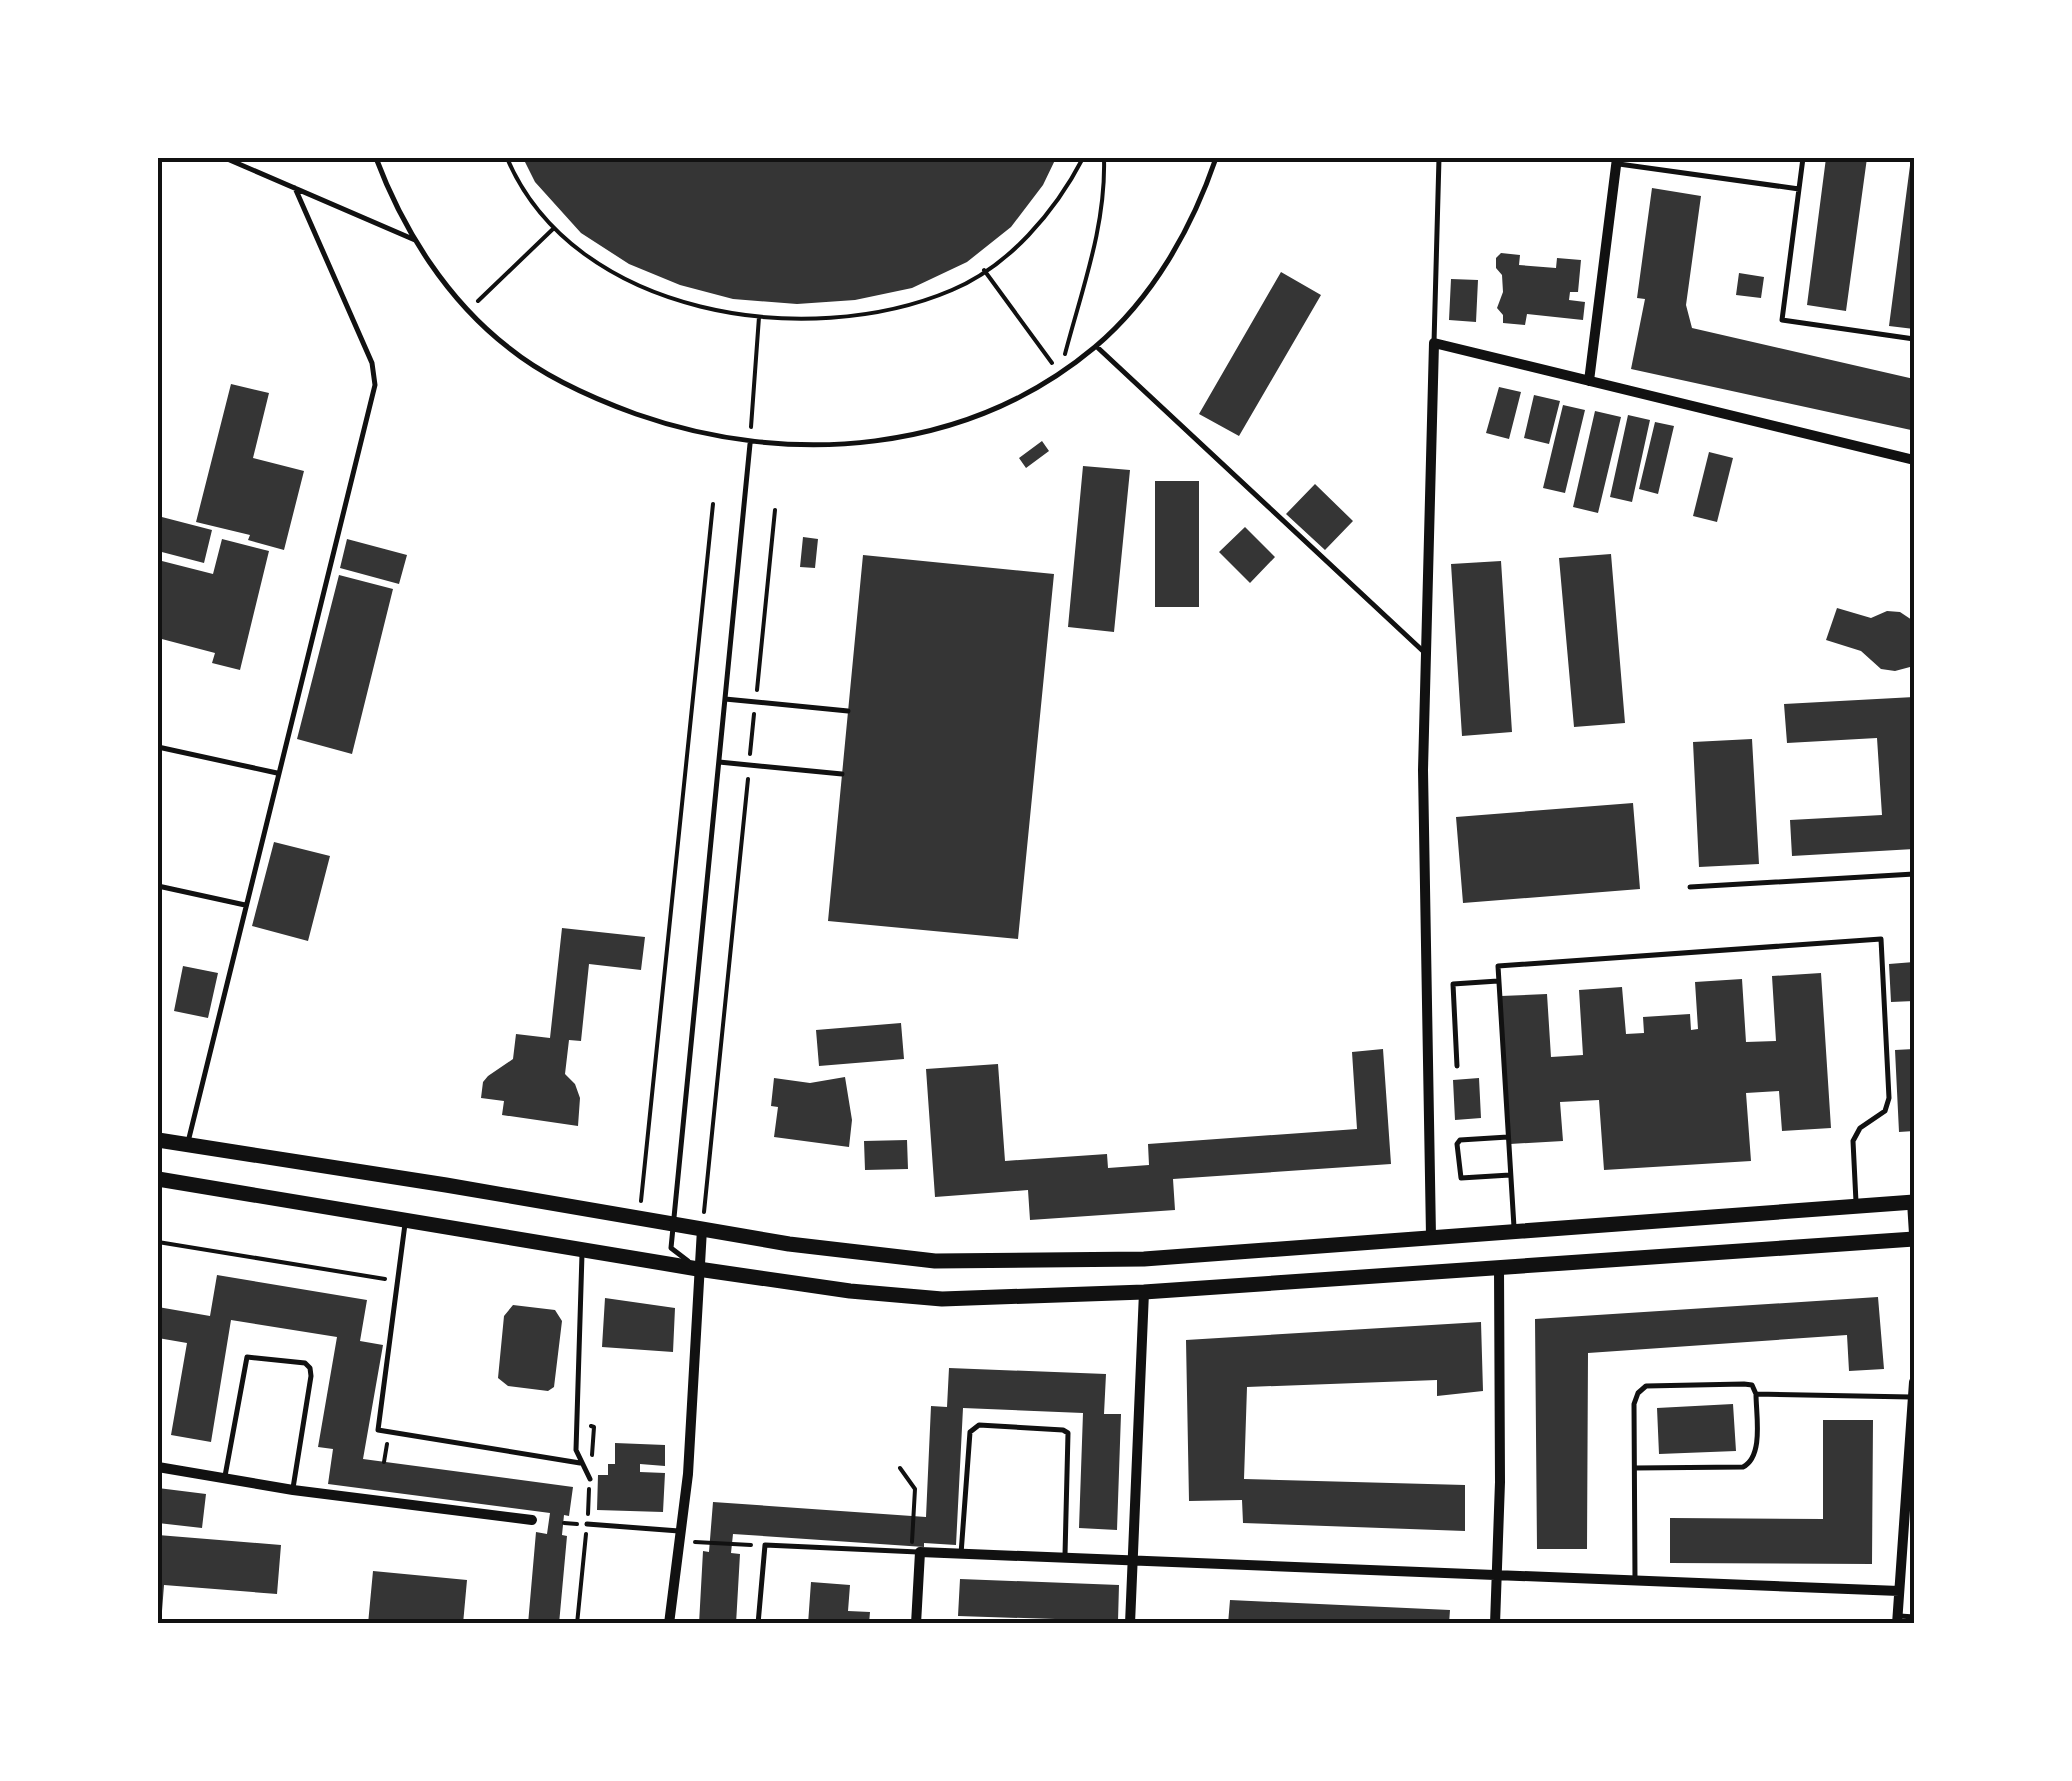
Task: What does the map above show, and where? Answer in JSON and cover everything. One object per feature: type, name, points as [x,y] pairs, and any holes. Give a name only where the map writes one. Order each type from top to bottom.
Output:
[{"type":"main road","points":[[158,1140],[674,1216],[702,1229],[884,1257],[982,1262],[1144,1259],[1913,1202]]},
{"type":"main road","points":[[158,1179],[582,1251],[909,1297],[984,1299],[1144,1292],[1914,1236]]},
{"type":"street","points":[[1589,381],[1616,161]]},
{"type":"street","points":[[1431,1236],[1423,770],[1434,343],[1914,460]]},
{"type":"street","points":[[1913,1202],[1914,1236]]},
{"type":"street","points":[[669,1624],[681,1536],[702,1229]]},
{"type":"street","points":[[1495,1624],[1499,1268]]},
{"type":"street","points":[[1130,1624],[1144,1292]]},
{"type":"street","points":[[1897,1620],[1914,1382]]},
{"type":"street","points":[[158,1467],[293,1490],[532,1520]]},
{"type":"street","points":[[916,1624],[916,1549],[1498,1578],[1899,1591]]},
{"type":"lane","points":[[225,158],[415,240]]},
{"type":"lane","points":[[376,158],[395,205],[436,273],[508,348],[554,378],[599,401],[660,422],[750,443],[845,446],[886,442],[990,411],[1060,372],[1096,346],[1152,285],[1174,252],[1198,208],[1216,158]]},
{"type":"lane","points":[[1434,343],[1438,158]]},
{"type":"lane","points":[[1803,158],[1782,320],[1914,339]]},
{"type":"lane","points":[[1616,161],[1799,188]]},
{"type":"lane","points":[[187,1145],[375,374],[295,188]]},
{"type":"lane","points":[[1096,346],[1426,654]]},
{"type":"lane","points":[[698,1269],[671,1248],[750,443]]},
{"type":"lane","points":[[725,699],[848,711]]},
{"type":"lane","points":[[158,747],[277,773]]},
{"type":"lane","points":[[719,762],[842,774]]},
{"type":"lane","points":[[1690,887],[1914,874]]},
{"type":"lane","points":[[158,886],[245,905]]},
{"type":"lane","points":[[1514,1230],[1498,966],[1880,939],[1888,1098],[1885,1111],[1860,1128],[1853,1141],[1856,1206]]},
{"type":"lane","points":[[1457,1066],[1453,984],[1498,981]]},
{"type":"lane","points":[[1508,1136],[1460,1140],[1457,1144],[1460,1178],[1510,1175]]},
{"type":"lane","points":[[406,1222],[378,1430],[580,1463]]},
{"type":"lane","points":[[582,1251],[576,1450],[590,1479]]},
{"type":"lane","points":[[225,1480],[247,1357],[305,1363],[310,1376],[293,1490]]},
{"type":"lane","points":[[158,1371],[158,1380]]},
{"type":"lane","points":[[1634,1468],[1750,1464],[1756,1454],[1756,1394],[1752,1386],[1646,1386],[1638,1394],[1634,1404],[1634,1468],[1635,1582]]},
{"type":"lane","points":[[1756,1394],[1914,1397]]},
{"type":"lane","points":[[961,1554],[970,1432],[979,1425],[1068,1433],[1065,1558]]},
{"type":"lane","points":[[587,1524],[681,1536]]},
{"type":"lane","points":[[758,1624],[765,1545],[916,1549]]},
{"type":"lane","points":[[1897,1620],[1914,1617]]},
{"type":"path","points":[[506,158],[519,186],[554,228],[640,286],[711,310],[759,317],[829,318],[900,308],[955,289],[1014,250],[1048,215],[1082,158]]},
{"type":"path","points":[[1060,372],[1097,240],[1105,186],[1104,158]]},
{"type":"path","points":[[469,310],[554,228]]},
{"type":"path","points":[[984,270],[1060,372]]},
{"type":"path","points":[[750,443],[759,317]]},
{"type":"path","points":[[641,1202],[713,504]]},
{"type":"path","points":[[674,1216],[704,1213],[775,510]]},
{"type":"path","points":[[900,1468],[916,1489],[916,1549]]},
{"type":"path","points":[[710,1543],[765,1545]]},
{"type":"building","points":[[523,158],[1056,158],[1043,185],[1011,227],[967,262],[912,288],[855,300],[797,304],[733,299],[680,285],[629,264],[581,233],[535,182]]},
{"type":"building","points":[[1826,158],[1867,158],[1846,311],[1807,305]]},
{"type":"building","points":[[1914,158],[1914,329],[1889,326]]},
{"type":"building","points":[[1652,188],[1701,196],[1686,305],[1692,328],[1914,379],[1911,430],[1631,369],[1645,299],[1637,298]]},
{"type":"building","points":[[1501,253],[1520,255],[1519,265],[1556,268],[1557,258],[1581,260],[1578,292],[1570,292],[1569,300],[1585,302],[1583,320],[1527,314],[1525,325],[1503,323],[1497,308],[1503,292],[1502,275],[1496,268],[1496,258]]},
{"type":"building","points":[[1281,272],[1321,295],[1239,436],[1199,414]]},
{"type":"building","points":[[1739,273],[1764,277],[1761,298],[1736,295]]},
{"type":"building","points":[[1451,279],[1478,280],[1476,322],[1449,320]]},
{"type":"building","points":[[231,384],[269,393],[253,458],[304,471],[284,550],[248,540],[250,535],[196,522]]},
{"type":"building","points":[[1499,387],[1521,392],[1509,439],[1486,433]]},
{"type":"building","points":[[1534,395],[1560,401],[1549,444],[1524,438]]},
{"type":"building","points":[[1563,405],[1585,410],[1565,493],[1543,488]]},
{"type":"building","points":[[1595,411],[1621,417],[1598,513],[1573,507]]},
{"type":"building","points":[[1628,415],[1650,420],[1632,502],[1610,497]]},
{"type":"building","points":[[1655,422],[1674,426],[1658,494],[1639,489]]},
{"type":"building","points":[[1042,441],[1049,451],[1026,468],[1019,458]]},
{"type":"building","points":[[1709,452],[1733,458],[1717,522],[1693,516]]},
{"type":"building","points":[[1083,466],[1130,470],[1114,632],[1068,627]]},
{"type":"building","points":[[1155,481],[1199,481],[1199,607],[1155,607]]},
{"type":"building","points":[[1315,484],[1353,521],[1325,550],[1286,514]]},
{"type":"building","points":[[158,516],[212,530],[204,563],[158,551]]},
{"type":"building","points":[[1245,527],[1275,557],[1250,583],[1219,552]]},
{"type":"building","points":[[803,537],[818,539],[815,568],[800,567]]},
{"type":"building","points":[[222,539],[269,551],[240,670],[212,663],[215,653],[158,638],[158,560],[213,574]]},
{"type":"building","points":[[347,539],[407,555],[399,584],[340,568]]},
{"type":"building","points":[[1611,554],[1625,723],[1574,727],[1559,558]]},
{"type":"building","points":[[863,555],[1054,574],[1018,939],[828,921]]},
{"type":"building","points":[[1501,561],[1512,732],[1462,736],[1451,564]]},
{"type":"building","points":[[339,575],[393,589],[352,754],[297,739]]},
{"type":"building","points":[[1837,608],[1871,618],[1887,611],[1900,612],[1912,620],[1914,657],[1910,667],[1881,669],[1861,651],[1826,640]]},
{"type":"building","points":[[1914,697],[1914,849],[1792,856],[1790,820],[1882,815],[1877,738],[1787,743],[1784,704]]},
{"type":"building","points":[[1752,739],[1759,864],[1699,867],[1693,742]]},
{"type":"building","points":[[1633,803],[1640,889],[1463,903],[1456,817]]},
{"type":"building","points":[[274,842],[330,856],[308,941],[252,926]]},
{"type":"building","points":[[562,928],[645,937],[641,970],[589,964],[581,1041],[569,1040],[565,1074],[575,1084],[580,1098],[578,1126],[502,1115],[504,1101],[481,1098],[483,1082],[513,1059],[516,1034],[550,1038]]},
{"type":"building","points":[[1914,962],[1914,1001],[1891,1002],[1889,964]]},
{"type":"building","points":[[183,966],[218,973],[208,1018],[174,1011]]},
{"type":"building","points":[[1821,973],[1831,1128],[1782,1131],[1779,1091],[1746,1093],[1751,1161],[1604,1170],[1599,1100],[1560,1102],[1563,1141],[1510,1144],[1501,996],[1547,994],[1551,1057],[1583,1055],[1579,990],[1622,987],[1626,1034],[1644,1033],[1643,1017],[1690,1014],[1691,1030],[1698,1029],[1695,982],[1742,979],[1746,1042],[1776,1041],[1772,976]]},
{"type":"building","points":[[901,1023],[904,1059],[819,1066],[816,1030]]},
{"type":"building","points":[[1383,1049],[1391,1164],[1173,1179],[1175,1210],[1030,1220],[1028,1190],[935,1197],[926,1069],[998,1064],[1005,1161],[1107,1154],[1108,1168],[1149,1165],[1148,1144],[1357,1129],[1352,1052]]},
{"type":"building","points":[[1914,1049],[1914,1131],[1899,1132],[1895,1050]]},
{"type":"building","points":[[845,1077],[852,1120],[849,1147],[774,1137],[778,1107],[771,1106],[774,1078],[810,1083]]},
{"type":"building","points":[[1479,1078],[1481,1118],[1455,1120],[1453,1080]]},
{"type":"building","points":[[907,1140],[908,1169],[865,1170],[864,1141]]},
{"type":"building","points":[[217,1275],[367,1300],[360,1341],[383,1345],[363,1459],[573,1487],[569,1516],[564,1515],[562,1535],[567,1536],[559,1624],[528,1624],[536,1532],[547,1534],[550,1513],[328,1484],[333,1449],[318,1447],[337,1337],[231,1320],[211,1442],[171,1435],[187,1343],[158,1338],[158,1307],[210,1316]]},
{"type":"building","points":[[1878,1297],[1884,1369],[1849,1371],[1847,1335],[1588,1353],[1587,1549],[1537,1549],[1535,1319]]},
{"type":"building","points":[[605,1298],[675,1308],[673,1352],[602,1347]]},
{"type":"building","points":[[513,1305],[555,1310],[562,1321],[554,1387],[548,1391],[508,1386],[498,1378],[504,1316]]},
{"type":"building","points":[[1481,1322],[1483,1391],[1437,1396],[1437,1380],[1247,1387],[1244,1479],[1465,1485],[1465,1531],[1243,1523],[1242,1500],[1189,1501],[1186,1340]]},
{"type":"building","points":[[949,1368],[1106,1374],[1104,1414],[1121,1414],[1117,1530],[1079,1528],[1083,1413],[963,1408],[956,1545],[924,1543],[924,1547],[733,1534],[731,1553],[740,1554],[736,1624],[699,1624],[703,1551],[709,1552],[713,1502],[926,1517],[931,1406],[947,1407]]},
{"type":"building","points":[[1733,1404],[1736,1451],[1659,1454],[1657,1408]]},
{"type":"building","points":[[1823,1420],[1873,1420],[1872,1564],[1670,1563],[1670,1518],[1823,1519]]},
{"type":"building","points":[[615,1443],[665,1445],[665,1466],[640,1464],[640,1472],[665,1473],[663,1512],[597,1510],[598,1475],[608,1475],[608,1464],[615,1464]]},
{"type":"building","points":[[158,1488],[206,1494],[202,1528],[158,1523]]},
{"type":"building","points":[[158,1535],[281,1545],[277,1594],[164,1585],[158,1624]]},
{"type":"building","points":[[373,1571],[467,1580],[463,1624],[368,1624]]},
{"type":"building","points":[[960,1579],[1119,1585],[1118,1621],[958,1616]]},
{"type":"building","points":[[811,1582],[850,1585],[848,1611],[870,1612],[869,1624],[808,1624]]},
{"type":"building","points":[[1230,1600],[1450,1610],[1449,1624],[1228,1624]]}]
